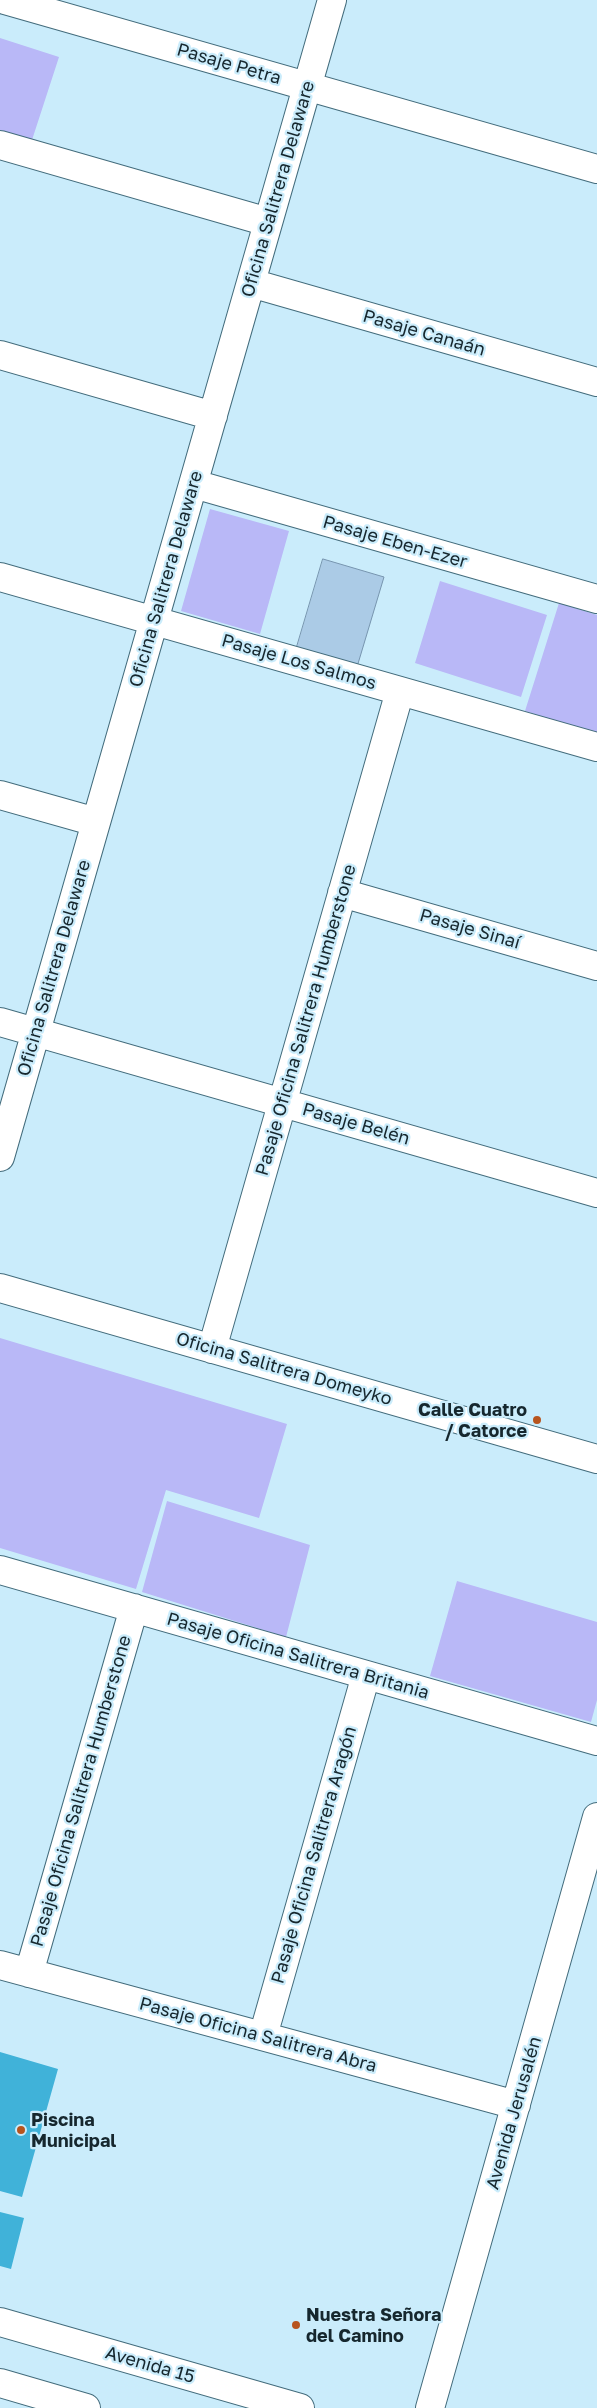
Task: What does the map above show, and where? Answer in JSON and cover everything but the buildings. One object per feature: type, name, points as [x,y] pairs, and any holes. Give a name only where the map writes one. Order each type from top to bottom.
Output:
[{"type":"street","name":"Pasaje Petra","points":[[5,0],[597,169]]},
{"type":"street","name":"Oficina Salitrera Delaware","points":[[0,1157],[332,0]]},
{"type":"street","points":[[0,145],[268,222]]},
{"type":"street","name":"Pasaje Canaán","points":[[251,283],[597,382]]},
{"type":"street","points":[[0,355],[213,416]]},
{"type":"street","name":"Pasaje Eben-Ezer","points":[[194,484],[597,599]]},
{"type":"street","name":"Pasaje Los Salmos","points":[[0,577],[597,747]]},
{"type":"street","name":"Pasaje Oficina Salitrera Humberstone","points":[[212,1349],[400,691]]},
{"type":"street","points":[[0,795],[96,822]]},
{"type":"street","name":"Pasaje Sinaí","points":[[342,893],[597,966]]},
{"type":"street","name":"Pasaje Belén","points":[[0,1022],[597,1193]]},
{"type":"street","name":"Oficina Salitrera Domeyko","points":[[0,1288],[597,1459]]},
{"type":"street","name":"Pasaje Oficina Salitrera Britania","points":[[0,1570],[597,1741]]},
{"type":"street","name":"Pasaje Oficina Salitrera Humberstone","points":[[29,1973],[134,1608]]},
{"type":"street","name":"Pasaje Oficina Salitrera Aragón","points":[[262,2036],[366,1675]]},
{"type":"street","name":"Avenida Jerusalén","points":[[430,2408],[516,2105],[592,1854],[597,1817]]},
{"type":"street","name":"Pasaje Oficina Salitrera Abra","points":[[0,1965],[516,2105]]},
{"type":"street","name":"Avenida 15","points":[[0,2322],[300,2408]]},
{"type":"street","points":[[0,2383],[86,2408]]},
{"type":"shaded area","points":[[0,38],[59,57],[32,140],[0,130]]},
{"type":"shaded area","points":[[210,509],[289,531],[260,634],[181,611]]},
{"type":"shaded area","points":[[440,581],[547,615],[521,697],[415,663]]},
{"type":"shaded area","points":[[559,603],[597,615],[597,734],[525,711]]},
{"type":"shaded area","points":[[0,1338],[287,1424],[259,1518],[166,1490],[136,1589],[0,1548]]},
{"type":"shaded area","points":[[167,1501],[310,1545],[286,1637],[142,1592]]},
{"type":"shaded area","points":[[457,1581],[597,1622],[597,1700],[591,1722],[430,1676]]},
{"type":"shaded area","name":"Piscina Municipal","points":[[0,2052],[58,2069],[22,2197],[0,2191]]},
{"type":"shaded area","points":[[0,2212],[24,2218],[11,2269],[0,2266]]},
{"type":"place","name":"Calle Cuatro / Catorce","points":[[537,1420]]},
{"type":"place","name":"Piscina Municipal","points":[[21,2130]]},
{"type":"place","name":"Nuestra Señora del Camino","points":[[296,2325]]}]
